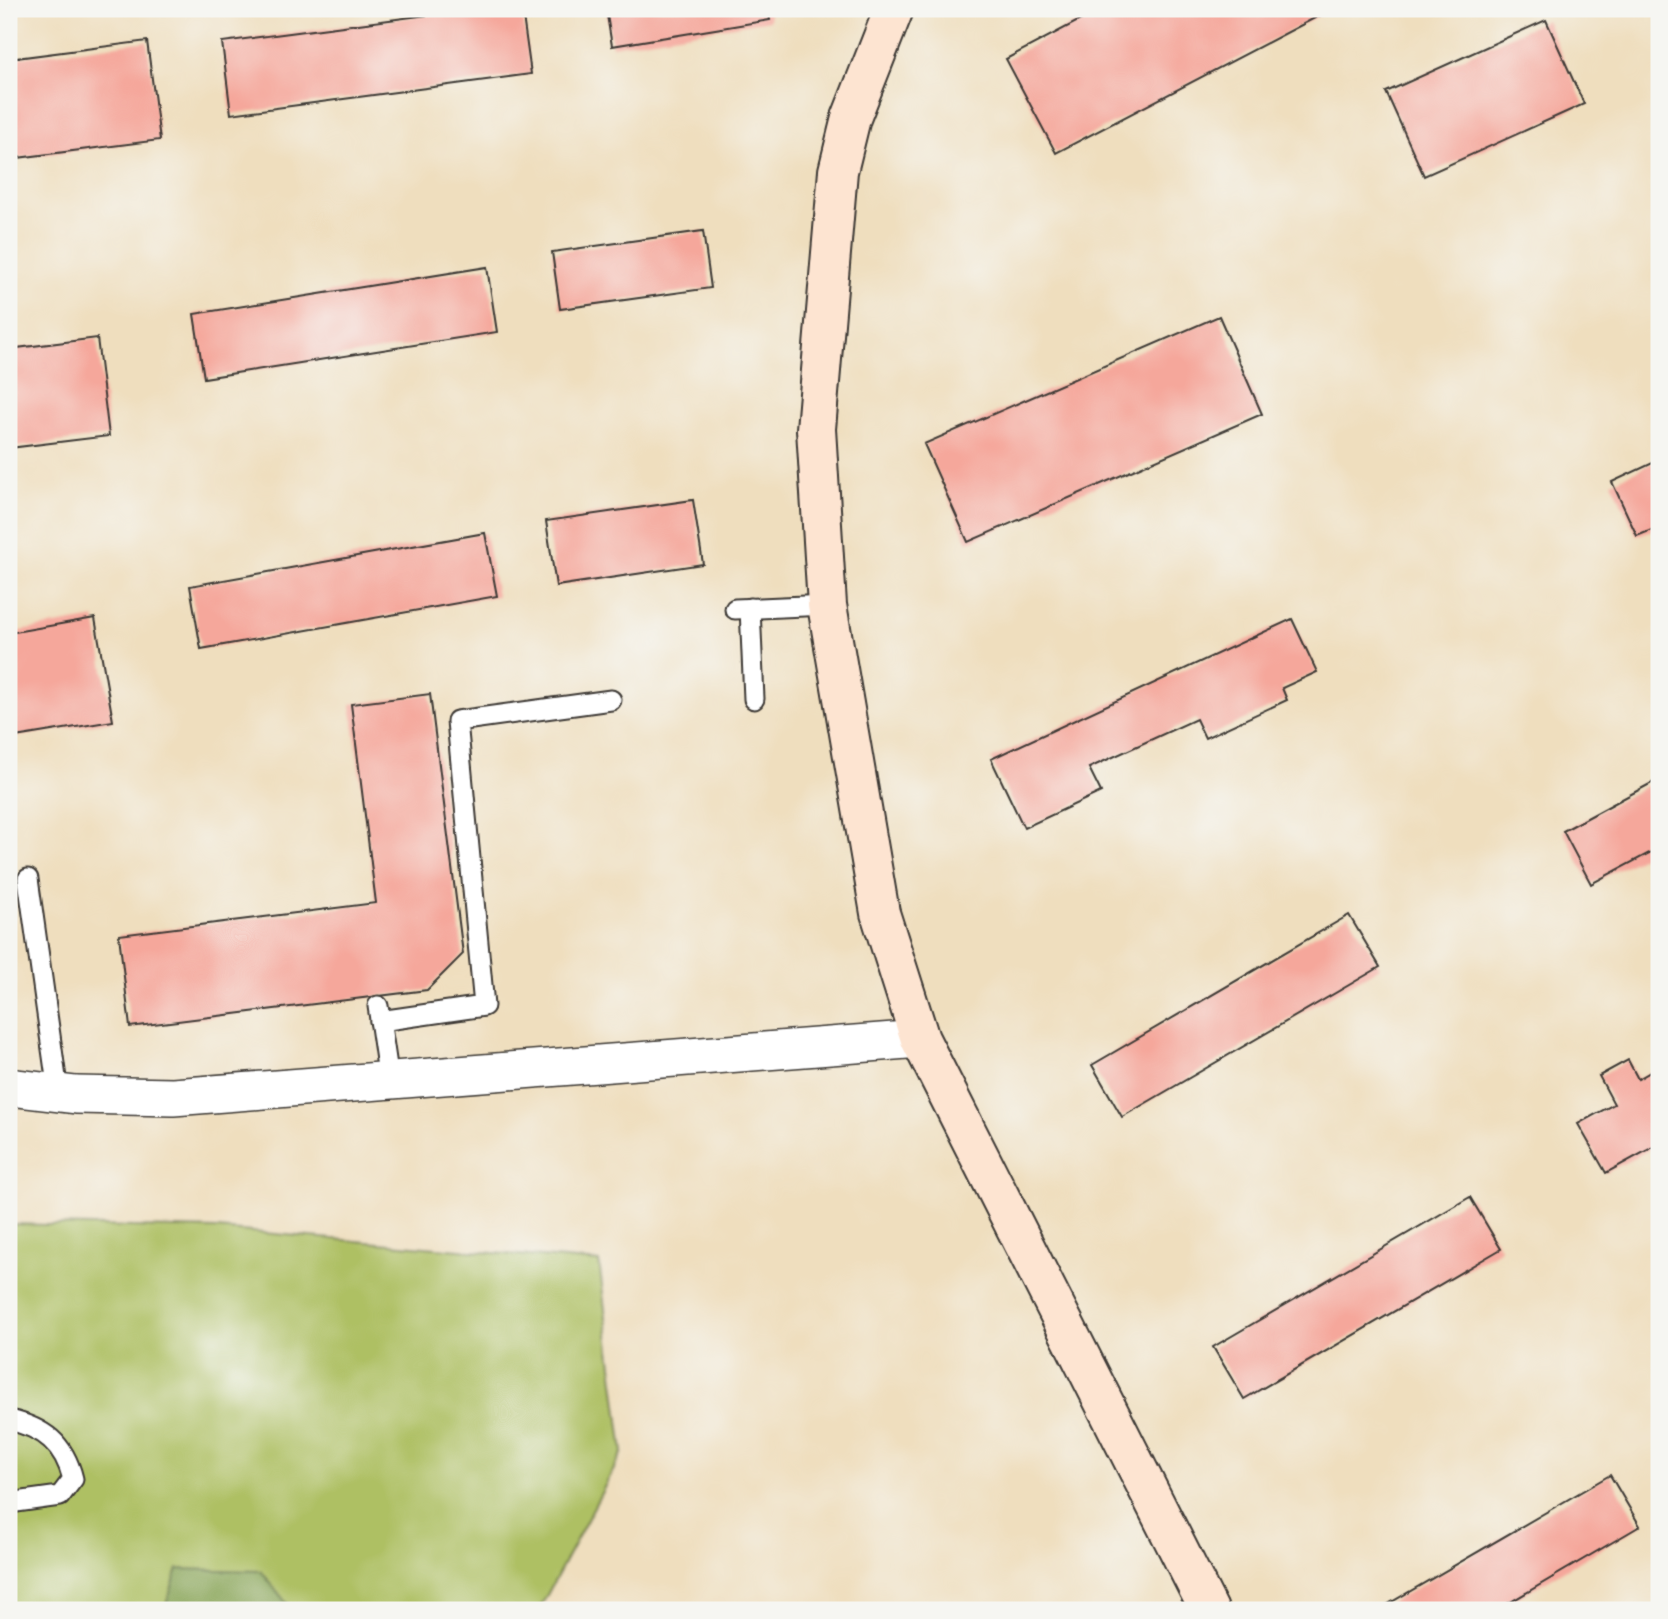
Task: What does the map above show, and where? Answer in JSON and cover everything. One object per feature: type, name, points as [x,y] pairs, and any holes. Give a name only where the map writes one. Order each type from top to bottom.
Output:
[{"type":"street","points":[[894,9],[851,118],[838,170],[816,429],[827,605],[880,913],[920,1040],[1209,1610]]},
{"type":"street","points":[[9,1087],[58,1093],[173,1097],[920,1040]]},
{"type":"lane","points":[[754,699],[743,608],[827,605]]},
{"type":"lane","points":[[389,1080],[379,1014],[484,1006],[457,721],[611,700]]},
{"type":"lane","points":[[28,879],[58,1093]]},
{"type":"lane","points":[[9,1420],[37,1427],[67,1457],[73,1479],[60,1496],[9,1503]]},
{"type":"green space","points":[[9,1224],[217,1229],[599,1262],[623,1452],[539,1610],[9,1610]]},
{"type":"green space","points":[[178,1569],[261,1571],[292,1610],[164,1610]]},
{"type":"building","points":[[473,9],[522,9],[531,74],[231,114],[222,42]]},
{"type":"building","points":[[606,9],[768,9],[770,20],[612,46]]},
{"type":"building","points":[[1101,9],[1332,9],[1056,153],[1006,59]]},
{"type":"building","points":[[1546,20],[1584,104],[1424,176],[1386,92]]},
{"type":"building","points":[[147,41],[160,140],[9,159],[9,59]]},
{"type":"building","points":[[703,231],[711,288],[560,309],[552,252]]},
{"type":"building","points":[[487,267],[497,332],[204,378],[194,314]]},
{"type":"building","points":[[1219,316],[1262,414],[968,542],[924,444]]},
{"type":"building","points":[[97,338],[109,436],[9,448],[9,349]]},
{"type":"building","points":[[1659,460],[1659,527],[1637,536],[1612,482]]},
{"type":"building","points":[[693,500],[703,564],[556,586],[546,521]]},
{"type":"building","points":[[485,533],[497,596],[201,649],[190,586]]},
{"type":"building","points":[[95,618],[113,721],[9,738],[9,633]]},
{"type":"building","points":[[1292,619],[1317,672],[1282,688],[1287,700],[1205,738],[1196,719],[1089,768],[1101,792],[1024,828],[991,759]]},
{"type":"building","points":[[430,694],[463,954],[427,990],[130,1027],[119,935],[376,903],[351,704]]},
{"type":"building","points":[[1659,779],[1659,848],[1591,884],[1563,831]]},
{"type":"building","points":[[1349,915],[1380,967],[1122,1117],[1092,1065]]},
{"type":"building","points":[[1628,1060],[1638,1079],[1659,1067],[1659,1144],[1606,1173],[1578,1124],[1614,1104],[1599,1076]]},
{"type":"building","points":[[1470,1197],[1501,1249],[1244,1399],[1213,1347]]},
{"type":"building","points":[[1610,1475],[1640,1526],[1497,1610],[1378,1610]]},
{"type":"building","points":[[63,1607],[64,1610],[9,1610],[9,1608]]}]
